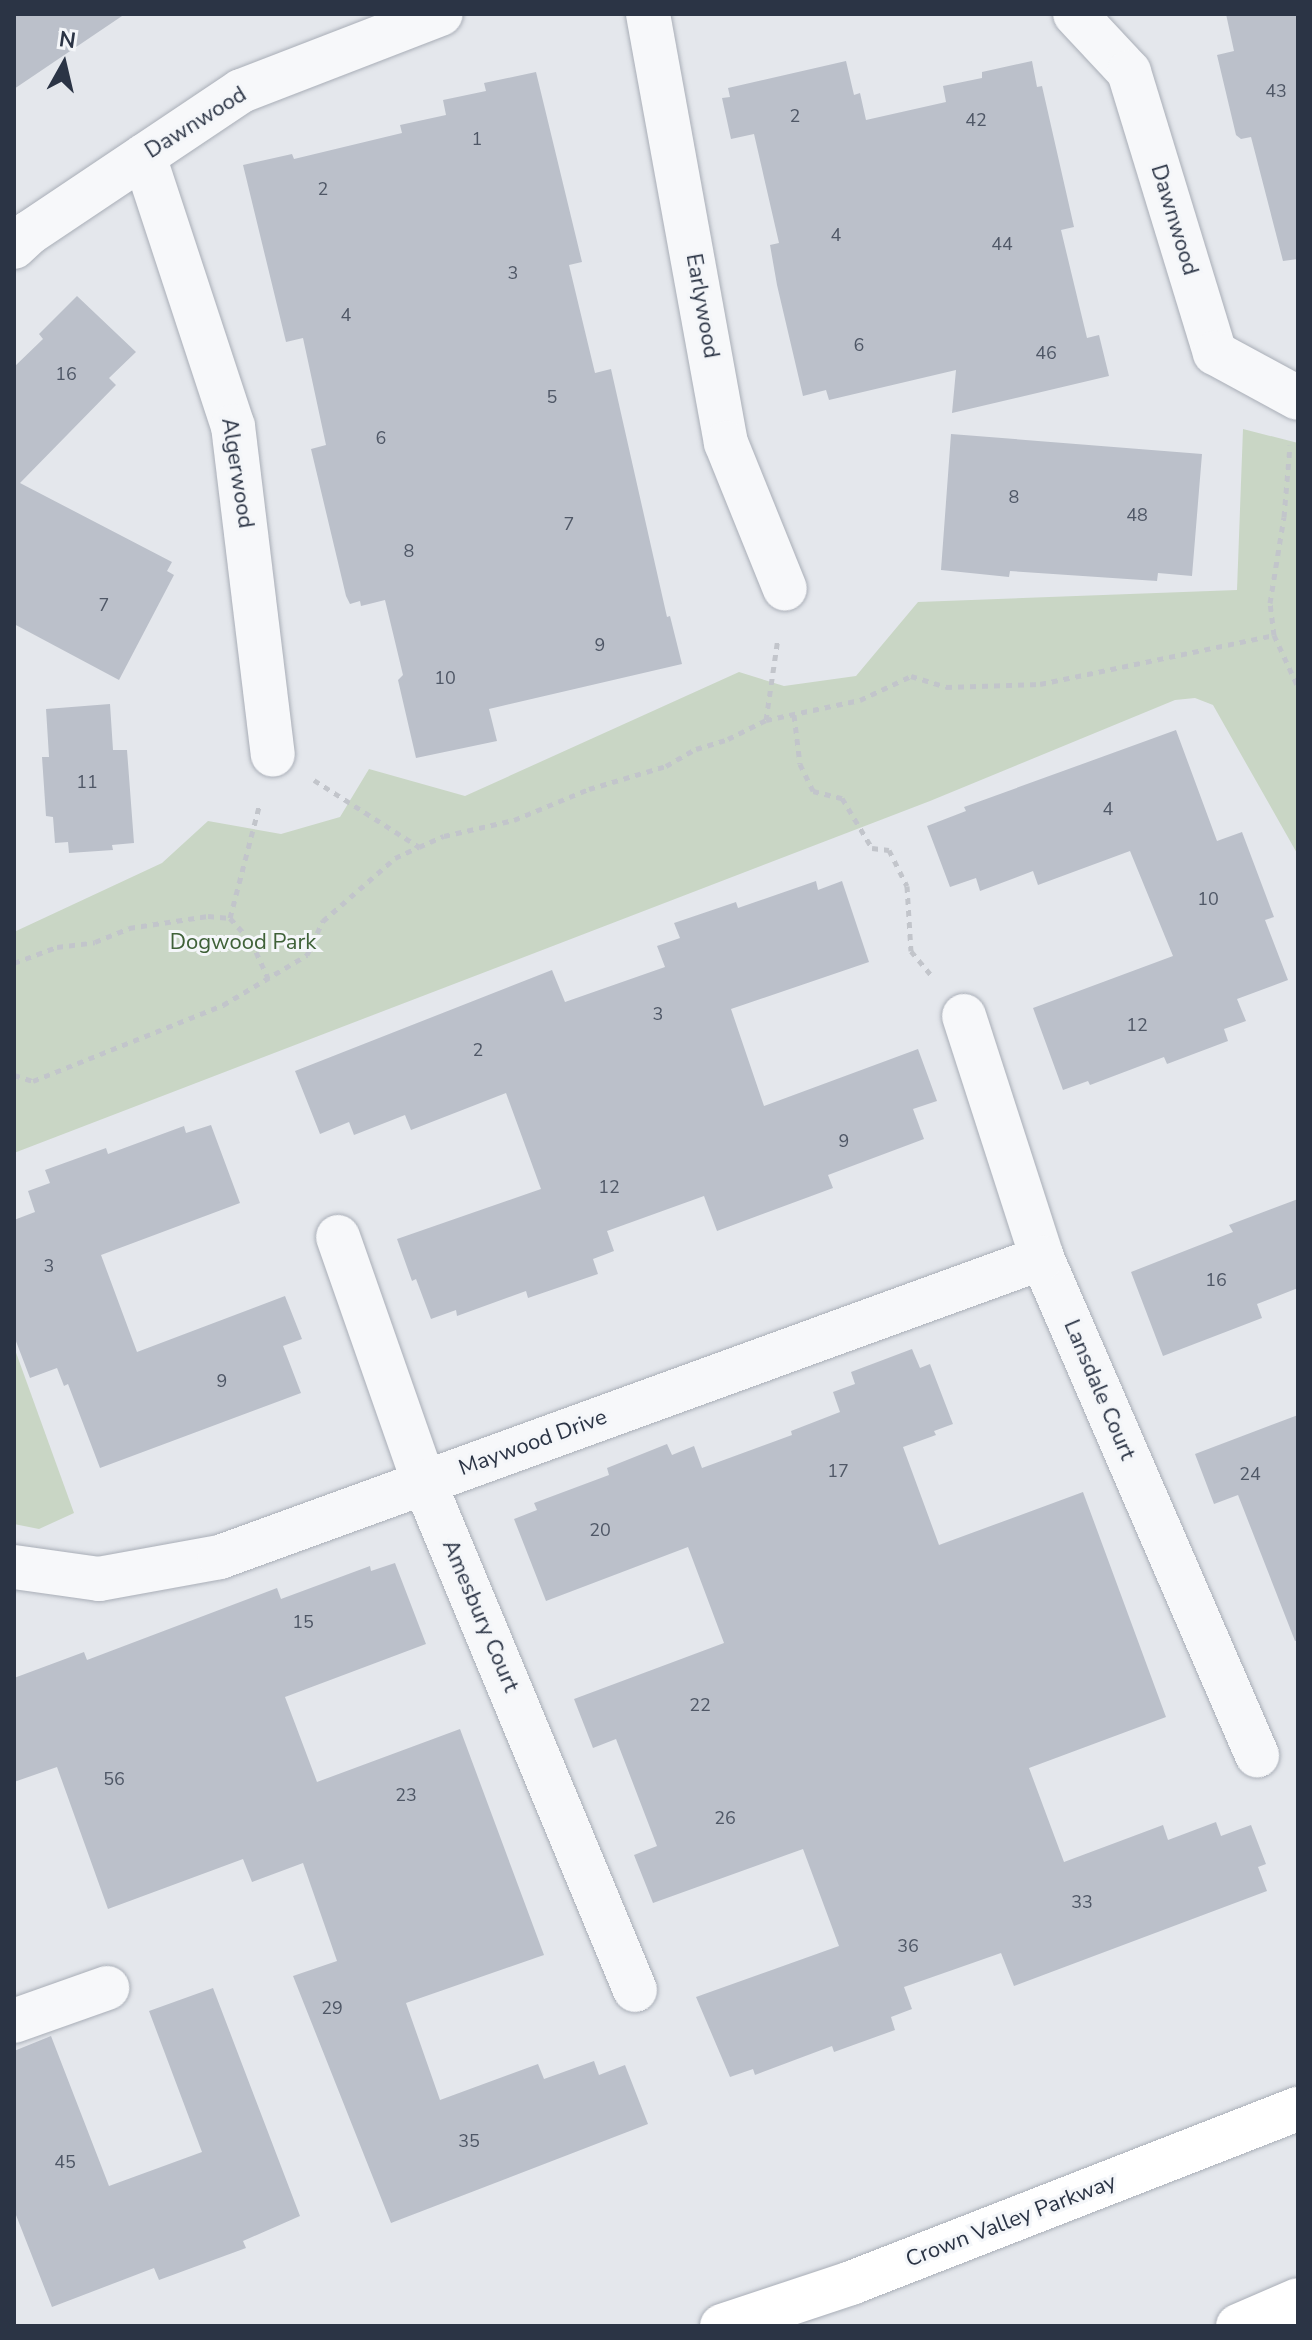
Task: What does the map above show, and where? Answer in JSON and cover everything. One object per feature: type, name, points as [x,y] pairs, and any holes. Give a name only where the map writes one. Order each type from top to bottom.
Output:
[{"type":"main road","name":"Crown Valley Parkway","points":[[722,2326],[851,2283],[1298,2109]]},
{"type":"main road","points":[[1238,2326],[1298,2300]]},
{"type":"street","name":"Dawnwood","points":[[14,247],[29,233],[241,91],[441,14]]},
{"type":"street","name":"Earlywood","points":[[648,14],[726,443],[785,589]]},
{"type":"street","name":"Dawnwood","points":[[1075,14],[1129,72],[1215,353],[1296,398]]},
{"type":"street","name":"Algerwood","points":[[144,156],[233,426],[273,755]]},
{"type":"street","name":"Lansdale Court","points":[[964,1016],[1042,1258],[1257,1755]]},
{"type":"street","name":"Amesbury Court","points":[[338,1237],[424,1482],[635,1990]]},
{"type":"street","name":"Maywood Drive","points":[[14,1567],[99,1579],[220,1557],[1042,1258]]},
{"type":"street","points":[[14,2021],[107,1988]]},
{"type":"path","points":[[1296,398],[1284,517],[1270,603],[1274,635],[1298,687]]},
{"type":"path","points":[[766,720],[785,589]]},
{"type":"path","points":[[14,1075],[33,1081],[223,1005],[307,955],[323,921],[395,858],[444,836],[514,820],[589,789],[666,766],[696,749],[728,739],[766,720],[860,700],[911,676],[946,687],[1040,684],[1274,635]]},
{"type":"path","points":[[794,715],[800,764],[813,791],[842,798],[872,848],[889,850],[907,886],[911,951],[964,1016]]},
{"type":"path","points":[[230,918],[273,755],[419,847]]},
{"type":"path","points":[[14,963],[57,947],[95,942],[129,928],[208,916],[230,918],[251,941],[268,978]]},
{"type":"green space","name":"Dogwood Park","points":[[1243,429],[1298,443],[1298,855],[1213,705],[1195,698],[1175,700],[930,801],[14,1153],[14,932],[162,863],[208,821],[281,834],[340,817],[369,769],[465,796],[739,672],[784,686],[856,676],[918,602],[1237,590]]},
{"type":"green space","points":[[14,1347],[74,1513],[39,1529],[14,1524]]},
{"type":"building","points":[[14,14],[125,14],[14,89]]},
{"type":"building","points":[[1226,14],[1298,14],[1298,259],[1283,261],[1251,137],[1241,139],[1236,135],[1217,55],[1234,51]]},
{"type":"building","points":[[846,61],[854,95],[860,93],[866,120],[946,102],[943,86],[982,78],[982,72],[1032,61],[1037,87],[1042,86],[1074,227],[1061,230],[1087,338],[1099,335],[1109,376],[952,413],[956,370],[829,400],[826,390],[803,396],[777,285],[770,245],[779,243],[754,134],[731,139],[722,98],[730,97],[728,88]]},
{"type":"building","points":[[536,72],[582,262],[569,265],[595,373],[611,369],[667,617],[670,616],[682,664],[489,709],[497,741],[416,758],[398,680],[403,675],[385,600],[361,606],[360,601],[350,604],[346,596],[311,449],[326,445],[303,338],[286,342],[243,165],[292,154],[294,159],[402,133],[400,125],[446,115],[443,100],[486,91],[484,83]]},
{"type":"building","points":[[77,296],[136,352],[109,378],[116,385],[20,483],[172,562],[167,571],[174,575],[119,680],[14,624],[14,367],[43,339],[39,334]]},
{"type":"building","points":[[951,434],[1202,454],[1192,576],[1158,573],[1157,581],[1010,571],[1009,577],[941,570]]},
{"type":"building","points":[[110,704],[113,750],[127,750],[134,843],[112,845],[113,850],[69,853],[68,842],[55,843],[53,817],[46,816],[42,757],[49,757],[46,709]]},
{"type":"building","points":[[1176,730],[1217,841],[1242,832],[1274,917],[1265,920],[1288,980],[1237,999],[1246,1021],[1224,1029],[1228,1041],[1167,1064],[1164,1057],[1090,1085],[1088,1081],[1063,1090],[1033,1008],[1173,956],[1130,851],[1038,885],[1033,871],[980,891],[976,878],[950,887],[927,826],[966,811],[964,807]]},
{"type":"building","points":[[816,881],[818,890],[842,881],[869,962],[731,1009],[764,1106],[918,1049],[937,1101],[913,1109],[924,1139],[828,1175],[833,1188],[717,1231],[704,1196],[607,1231],[614,1251],[593,1259],[598,1274],[528,1298],[526,1291],[457,1316],[456,1310],[431,1319],[416,1279],[412,1281],[397,1239],[541,1189],[506,1093],[411,1130],[405,1115],[354,1135],[349,1122],[320,1134],[295,1071],[552,970],[565,1002],[665,967],[657,946],[680,938],[674,923],[736,902],[738,908]]},
{"type":"building","points":[[211,1125],[240,1203],[101,1255],[137,1352],[285,1296],[302,1339],[283,1346],[301,1393],[100,1468],[68,1384],[64,1386],[57,1368],[30,1378],[14,1336],[14,1220],[35,1212],[28,1191],[50,1183],[45,1170],[106,1148],[108,1154],[184,1126],[186,1133]]},
{"type":"building","points":[[1298,1199],[1298,1288],[1257,1304],[1262,1318],[1163,1356],[1131,1272],[1233,1232],[1229,1225]]},
{"type":"building","points":[[912,1349],[920,1368],[930,1364],[953,1424],[934,1431],[936,1435],[903,1447],[939,1545],[1083,1492],[1166,1717],[1029,1768],[1064,1862],[1163,1825],[1168,1840],[1216,1822],[1221,1836],[1251,1825],[1266,1864],[1258,1867],[1267,1891],[1014,1986],[1001,1953],[904,1987],[912,2009],[891,2017],[895,2030],[834,2052],[832,2046],[755,2075],[753,2069],[730,2077],[696,1997],[839,1946],[803,1849],[653,1903],[634,1855],[657,1846],[616,1739],[593,1748],[574,1699],[724,1643],[688,1547],[546,1601],[514,1519],[537,1510],[534,1503],[609,1475],[607,1468],[667,1444],[672,1455],[694,1446],[702,1468],[792,1435],[791,1431],[840,1412],[833,1392],[855,1384],[851,1372]]},
{"type":"building","points":[[1298,1415],[1298,1640],[1295,1641],[1238,1495],[1214,1504],[1195,1454]]},
{"type":"building","points":[[395,1563],[426,1644],[285,1697],[317,1782],[460,1729],[544,1955],[406,2003],[440,2100],[538,2064],[544,2079],[594,2061],[599,2075],[625,2065],[648,2124],[391,2223],[293,1976],[337,1961],[303,1863],[252,1882],[243,1859],[108,1909],[57,1767],[14,1782],[14,1678],[84,1652],[87,1660],[277,1588],[281,1599],[370,1566],[371,1571]]},
{"type":"building","points":[[213,1988],[300,2216],[243,2241],[246,2248],[159,2280],[154,2268],[52,2307],[14,2210],[14,2051],[51,2036],[109,2186],[202,2152],[149,2011]]}]
